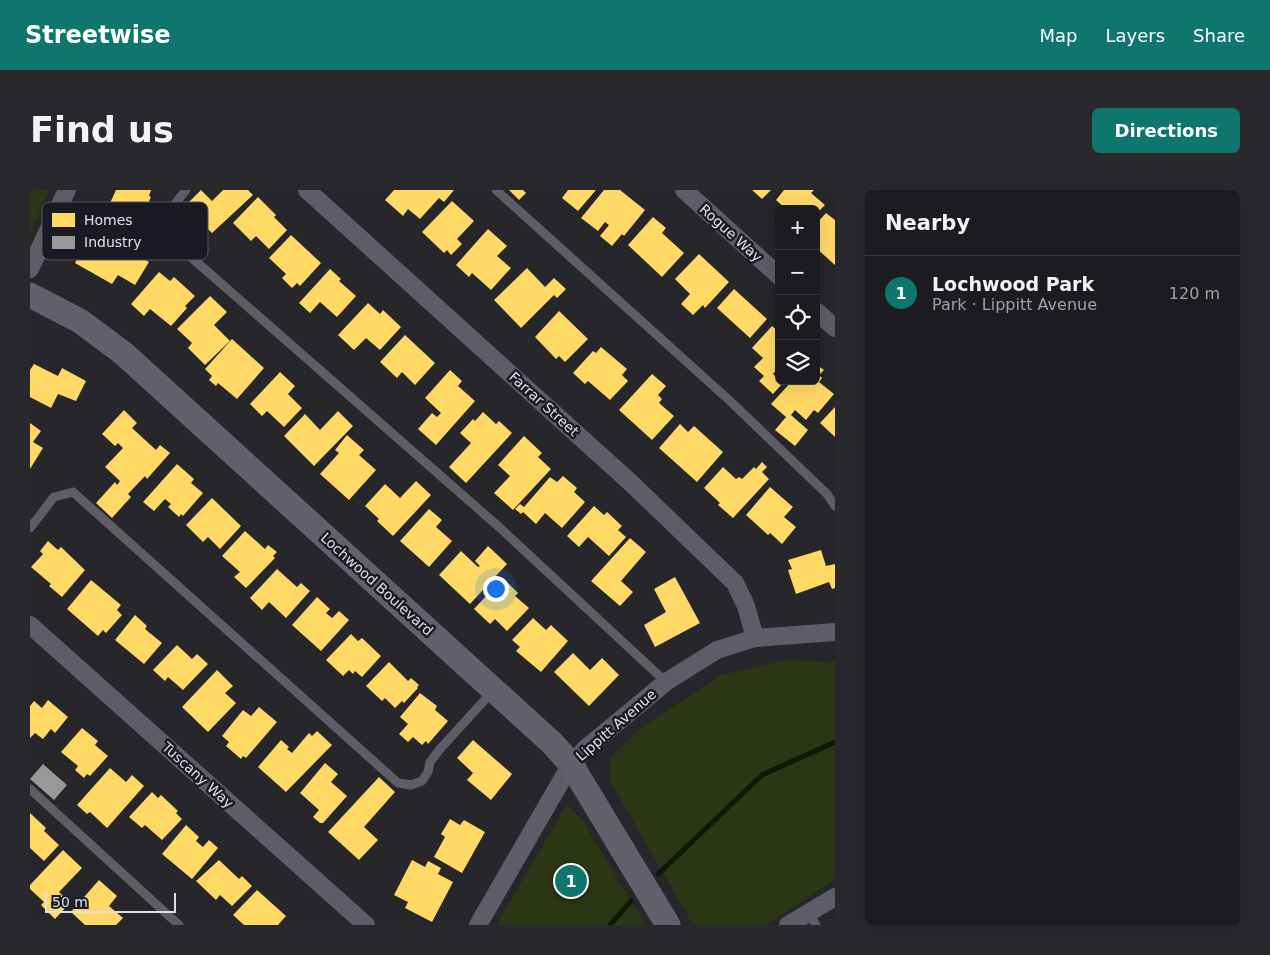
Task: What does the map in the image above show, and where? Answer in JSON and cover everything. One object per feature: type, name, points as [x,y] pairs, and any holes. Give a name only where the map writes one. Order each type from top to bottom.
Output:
[{"type":"street","points":[[61,202],[67,190]]},
{"type":"street","name":"Farrar Street","points":[[307,190],[631,483],[735,583],[746,606],[755,638]]},
{"type":"street","name":"Rogue Way","points":[[684,190],[775,272]]},
{"type":"street","points":[[30,269],[42,243]]},
{"type":"street","name":"Lochwood Boulevard","points":[[30,294],[80,321],[123,353],[552,743],[571,764],[668,925]]},
{"type":"street","points":[[820,315],[835,328]]},
{"type":"street","name":"Tuscany Way","points":[[30,625],[366,925]]},
{"type":"street","name":"Lippitt Avenue","points":[[478,925],[571,764],[584,750],[666,682],[717,650],[755,638],[835,632]]},
{"type":"street","points":[[788,925],[812,919],[835,897]]},
{"type":"lane","points":[[176,202],[186,190]]},
{"type":"lane","points":[[496,190],[729,400],[827,494],[835,506]]},
{"type":"lane","points":[[194,260],[499,527],[666,682]]},
{"type":"lane","points":[[30,528],[54,498],[73,492],[398,782],[411,785],[422,781],[428,772],[430,762],[440,749],[494,690]]},
{"type":"lane","points":[[30,789],[179,925]]},
{"type":"green space","points":[[30,190],[50,190],[44,202],[42,202],[42,207],[30,233]]},
{"type":"green space","points":[[785,660],[835,662],[835,879],[766,925],[693,925],[610,781],[610,758],[641,727],[722,675]]},
{"type":"green space","points":[[567,804],[582,820],[646,925],[496,925]]},
{"type":"building: Homes","points":[[116,190],[151,190],[149,202],[111,202]]},
{"type":"building: Homes","points":[[201,190],[212,201],[223,190],[248,190],[253,195],[212,233],[208,229],[208,202],[189,202]]},
{"type":"building: Homes","points":[[394,190],[454,190],[444,202],[439,198],[420,219],[408,209],[403,216],[385,200]]},
{"type":"building: Homes","points":[[509,190],[523,190],[526,193],[519,200]]},
{"type":"building: Homes","points":[[568,190],[596,190],[578,211],[562,198]]},
{"type":"building: Homes","points":[[604,190],[620,190],[645,210],[624,236],[622,234],[612,246],[600,236],[609,225],[605,222],[598,231],[581,218]]},
{"type":"building: Homes","points":[[752,190],[771,190],[762,199]]},
{"type":"building: Homes","points":[[784,190],[814,190],[811,193],[825,205],[820,210],[820,205],[782,205],[776,200]]},
{"type":"building: Homes","points":[[258,197],[276,215],[274,217],[287,230],[269,249],[256,236],[251,241],[233,223]]},
{"type":"building: Homes","points":[[452,201],[474,221],[457,239],[462,244],[451,255],[447,250],[444,253],[422,232]]},
{"type":"building: Homes","points":[[826,213],[835,220],[835,265],[820,252],[820,220]]},
{"type":"building: Homes","points":[[653,217],[666,228],[662,233],[684,253],[662,277],[628,245]]},
{"type":"building: Homes","points":[[488,229],[507,246],[497,256],[511,268],[491,290],[472,273],[469,277],[456,265]]},
{"type":"building: Homes","points":[[291,235],[321,263],[300,286],[297,283],[292,288],[282,278],[286,274],[269,258]]},
{"type":"building: Homes","points":[[699,254],[729,282],[705,308],[703,305],[693,315],[681,304],[690,294],[675,279]]},
{"type":"building: Homes","points":[[77,260],[146,260],[149,262],[135,285],[118,275],[112,284],[75,263]]},
{"type":"building: Homes","points":[[527,268],[545,287],[554,278],[566,289],[557,298],[554,295],[521,328],[494,300]]},
{"type":"building: Homes","points":[[330,269],[341,279],[339,281],[356,296],[337,317],[320,302],[310,313],[299,303]]},
{"type":"building: Homes","points":[[159,272],[170,281],[174,277],[195,296],[185,306],[187,308],[171,326],[150,309],[144,316],[131,304]]},
{"type":"building: Homes","points":[[734,289],[767,319],[750,338],[717,308]]},
{"type":"building: Homes","points":[[210,296],[227,312],[214,325],[230,341],[205,365],[188,348],[192,343],[177,329]]},
{"type":"building: Homes","points":[[368,303],[380,314],[383,310],[401,327],[380,350],[366,338],[354,350],[338,335]]},
{"type":"building: Homes","points":[[559,311],[588,339],[565,362],[559,356],[556,359],[535,337]]},
{"type":"building: Homes","points":[[772,326],[775,329],[775,371],[773,374],[775,376],[775,385],[781,385],[773,394],[759,381],[764,376],[754,367],[763,358],[752,348]]},
{"type":"building: Homes","points":[[405,335],[435,363],[415,385],[402,372],[397,378],[380,362]]},
{"type":"building: Homes","points":[[232,339],[264,368],[237,399],[218,383],[216,386],[209,380],[212,376],[205,369]]},
{"type":"building: Homes","points":[[601,347],[627,369],[622,375],[628,381],[610,400],[588,381],[585,384],[573,373],[593,351],[596,353]]},
{"type":"building: Homes","points":[[34,364],[58,376],[62,368],[86,381],[76,401],[58,394],[51,408],[30,397],[30,370]]},
{"type":"building: Homes","points":[[450,370],[462,381],[458,386],[475,401],[436,445],[418,429],[432,413],[437,417],[441,413],[425,398]]},
{"type":"building: Homes","points":[[280,372],[295,386],[288,394],[302,408],[284,427],[267,411],[262,416],[250,404]]},
{"type":"building: Homes","points":[[652,374],[666,386],[658,395],[662,399],[659,403],[674,416],[652,440],[619,410]]},
{"type":"building: Homes","points":[[820,383],[834,394],[818,413],[814,410],[806,420],[795,410],[791,415],[808,430],[795,446],[775,430],[786,417],[771,404],[788,385],[820,385]]},
{"type":"building: Homes","points":[[835,407],[835,437],[820,423]]},
{"type":"building: Homes","points":[[124,410],[137,423],[132,428],[156,450],[160,445],[170,453],[147,479],[145,476],[128,494],[131,497],[112,518],[96,503],[115,482],[117,485],[120,481],[105,467],[123,448],[118,443],[115,446],[102,434]]},
{"type":"building: Homes","points":[[338,411],[353,426],[314,466],[284,436],[305,414],[320,430]]},
{"type":"building: Homes","points":[[483,412],[496,424],[499,421],[512,433],[466,483],[449,467],[471,443],[460,433],[473,419],[475,421]]},
{"type":"building: Homes","points":[[30,423],[41,431],[33,442],[43,448],[30,469]]},
{"type":"building: Homes","points":[[680,424],[688,432],[694,426],[723,452],[697,482],[659,448]]},
{"type":"building: Homes","points":[[347,435],[364,450],[359,455],[376,470],[349,500],[320,474],[339,453],[335,450]]},
{"type":"building: Homes","points":[[524,436],[542,453],[538,457],[551,469],[513,510],[494,493],[510,476],[498,465]]},
{"type":"building: Homes","points":[[762,462],[767,467],[762,472],[769,479],[733,518],[718,505],[720,503],[704,488],[723,467],[736,479],[739,477],[742,479]]},
{"type":"building: Homes","points":[[177,464],[194,479],[191,483],[203,493],[183,516],[181,514],[179,517],[168,507],[171,504],[165,499],[154,511],[143,502]]},
{"type":"building: Homes","points":[[563,476],[577,488],[574,492],[585,502],[562,528],[545,513],[536,524],[523,512],[521,514],[515,509],[520,504],[524,507],[550,477],[557,482]]},
{"type":"building: Homes","points":[[416,481],[431,495],[393,536],[365,506],[385,484],[400,498]]},
{"type":"building: Homes","points":[[770,487],[793,507],[784,517],[796,527],[782,544],[770,533],[768,535],[746,515]]},
{"type":"building: Homes","points":[[212,498],[241,526],[220,549],[208,537],[203,542],[186,525]]},
{"type":"building: Homes","points":[[594,506],[604,515],[607,512],[622,526],[618,530],[626,537],[609,556],[588,537],[579,547],[567,536]]},
{"type":"building: Homes","points":[[429,509],[442,520],[436,527],[452,541],[429,567],[400,541]]},
{"type":"building: Homes","points":[[245,531],[265,549],[268,545],[277,552],[273,556],[275,558],[246,588],[234,577],[240,572],[222,556]]},
{"type":"building: Homes","points":[[630,538],[646,552],[621,581],[633,592],[620,606],[591,581]]},
{"type":"building: Homes","points":[[48,541],[58,550],[61,547],[85,570],[62,597],[49,586],[51,584],[31,567],[43,554],[40,551]]},
{"type":"building: Homes","points":[[488,546],[507,564],[470,604],[439,575],[461,551],[478,567],[480,566],[475,561]]},
{"type":"building: Homes","points":[[821,550],[826,566],[835,564],[835,588],[832,589],[829,582],[796,594],[788,570],[792,569],[788,560]]},
{"type":"building: Homes","points":[[277,569],[297,587],[301,583],[310,591],[286,618],[269,602],[262,610],[250,598]]},
{"type":"building: Homes","points":[[675,577],[700,623],[655,647],[644,625],[666,612],[654,589]]},
{"type":"building: Homes","points":[[503,578],[518,593],[515,596],[529,608],[507,631],[495,619],[490,624],[474,609]]},
{"type":"building: Homes","points":[[91,580],[121,605],[117,610],[122,615],[106,633],[103,630],[98,636],[67,609]]},
{"type":"building: Homes","points":[[317,597],[330,609],[326,613],[332,618],[339,611],[349,620],[321,651],[292,625]]},
{"type":"building: Homes","points":[[135,615],[147,626],[145,629],[162,643],[144,664],[115,640]]},
{"type":"building: Homes","points":[[533,618],[546,630],[551,625],[568,641],[541,672],[516,651],[520,647],[512,640]]},
{"type":"building: Homes","points":[[351,634],[358,641],[362,638],[381,656],[362,677],[355,671],[353,674],[349,670],[343,676],[326,660]]},
{"type":"building: Homes","points":[[177,645],[192,659],[197,654],[208,664],[183,690],[168,677],[165,681],[153,670]]},
{"type":"building: Homes","points":[[573,653],[590,670],[602,658],[619,675],[589,706],[554,672]]},
{"type":"building: Homes","points":[[389,662],[408,681],[411,678],[419,685],[404,703],[402,701],[395,708],[385,698],[382,701],[366,686]]},
{"type":"building: Homes","points":[[217,670],[233,686],[225,693],[236,703],[208,732],[182,707]]},
{"type":"building: Homes","points":[[420,693],[437,706],[435,710],[448,721],[428,744],[426,741],[422,745],[413,737],[408,742],[399,734],[408,724],[400,717]]},
{"type":"building: Homes","points":[[48,700],[68,717],[55,733],[51,729],[43,739],[35,733],[30,738],[30,706],[34,701],[42,708]]},
{"type":"building: Homes","points":[[259,707],[277,722],[246,758],[243,756],[241,759],[226,746],[229,742],[222,736],[243,710],[251,716]]},
{"type":"building: Homes","points":[[82,728],[98,741],[95,745],[108,756],[90,776],[87,774],[84,778],[75,770],[78,766],[61,752]]},
{"type":"building: Homes","points":[[317,731],[332,745],[286,792],[258,767],[281,740],[289,747],[287,749],[292,753],[309,733],[312,736]]},
{"type":"building: Homes","points":[[473,740],[512,774],[491,800],[467,780],[473,773],[457,758]]},
{"type":"building: Homes","points":[[325,763],[338,774],[331,782],[347,796],[323,823],[320,823],[313,817],[319,810],[300,793]]},
{"type":"building: Homes","points":[[110,768],[126,782],[132,775],[144,786],[107,828],[90,812],[87,814],[77,805]]},
{"type":"building: Homes","points":[[379,777],[395,792],[364,827],[378,840],[359,860],[328,832]]},
{"type":"building: Homes","points":[[152,792],[158,798],[161,795],[178,811],[176,813],[182,819],[162,840],[145,825],[142,828],[129,817]]},
{"type":"building: Homes","points":[[30,813],[46,828],[44,831],[59,845],[44,861],[30,848]]},
{"type":"building: Homes","points":[[450,819],[460,825],[464,820],[485,832],[462,873],[434,857],[445,837],[441,834]]},
{"type":"building: Homes","points":[[186,825],[199,837],[196,841],[203,847],[209,840],[218,848],[192,879],[162,854]]},
{"type":"building: Homes","points":[[63,850],[82,868],[59,892],[70,903],[55,919],[41,905],[44,902],[30,889],[30,885]]},
{"type":"building: Homes","points":[[219,860],[239,879],[242,876],[252,886],[232,906],[220,895],[216,900],[196,881]]},
{"type":"building: Homes","points":[[412,860],[425,867],[428,861],[441,868],[438,874],[453,882],[432,922],[405,908],[408,902],[394,895]]},
{"type":"building: Homes","points":[[99,880],[117,896],[109,906],[123,918],[116,925],[85,925],[71,912]]},
{"type":"building: Homes","points":[[257,890],[286,916],[278,925],[244,925],[233,915]]},
{"type":"building: Industry","points":[[43,764],[67,785],[54,800],[30,779]]},
{"type":"waterway","points":[[658,874],[762,775],[835,742]]},
{"type":"waterway","points":[[610,925],[631,901]]},
{"type":"place","name":"Lochwood Park","points":[[571,881]]}]
